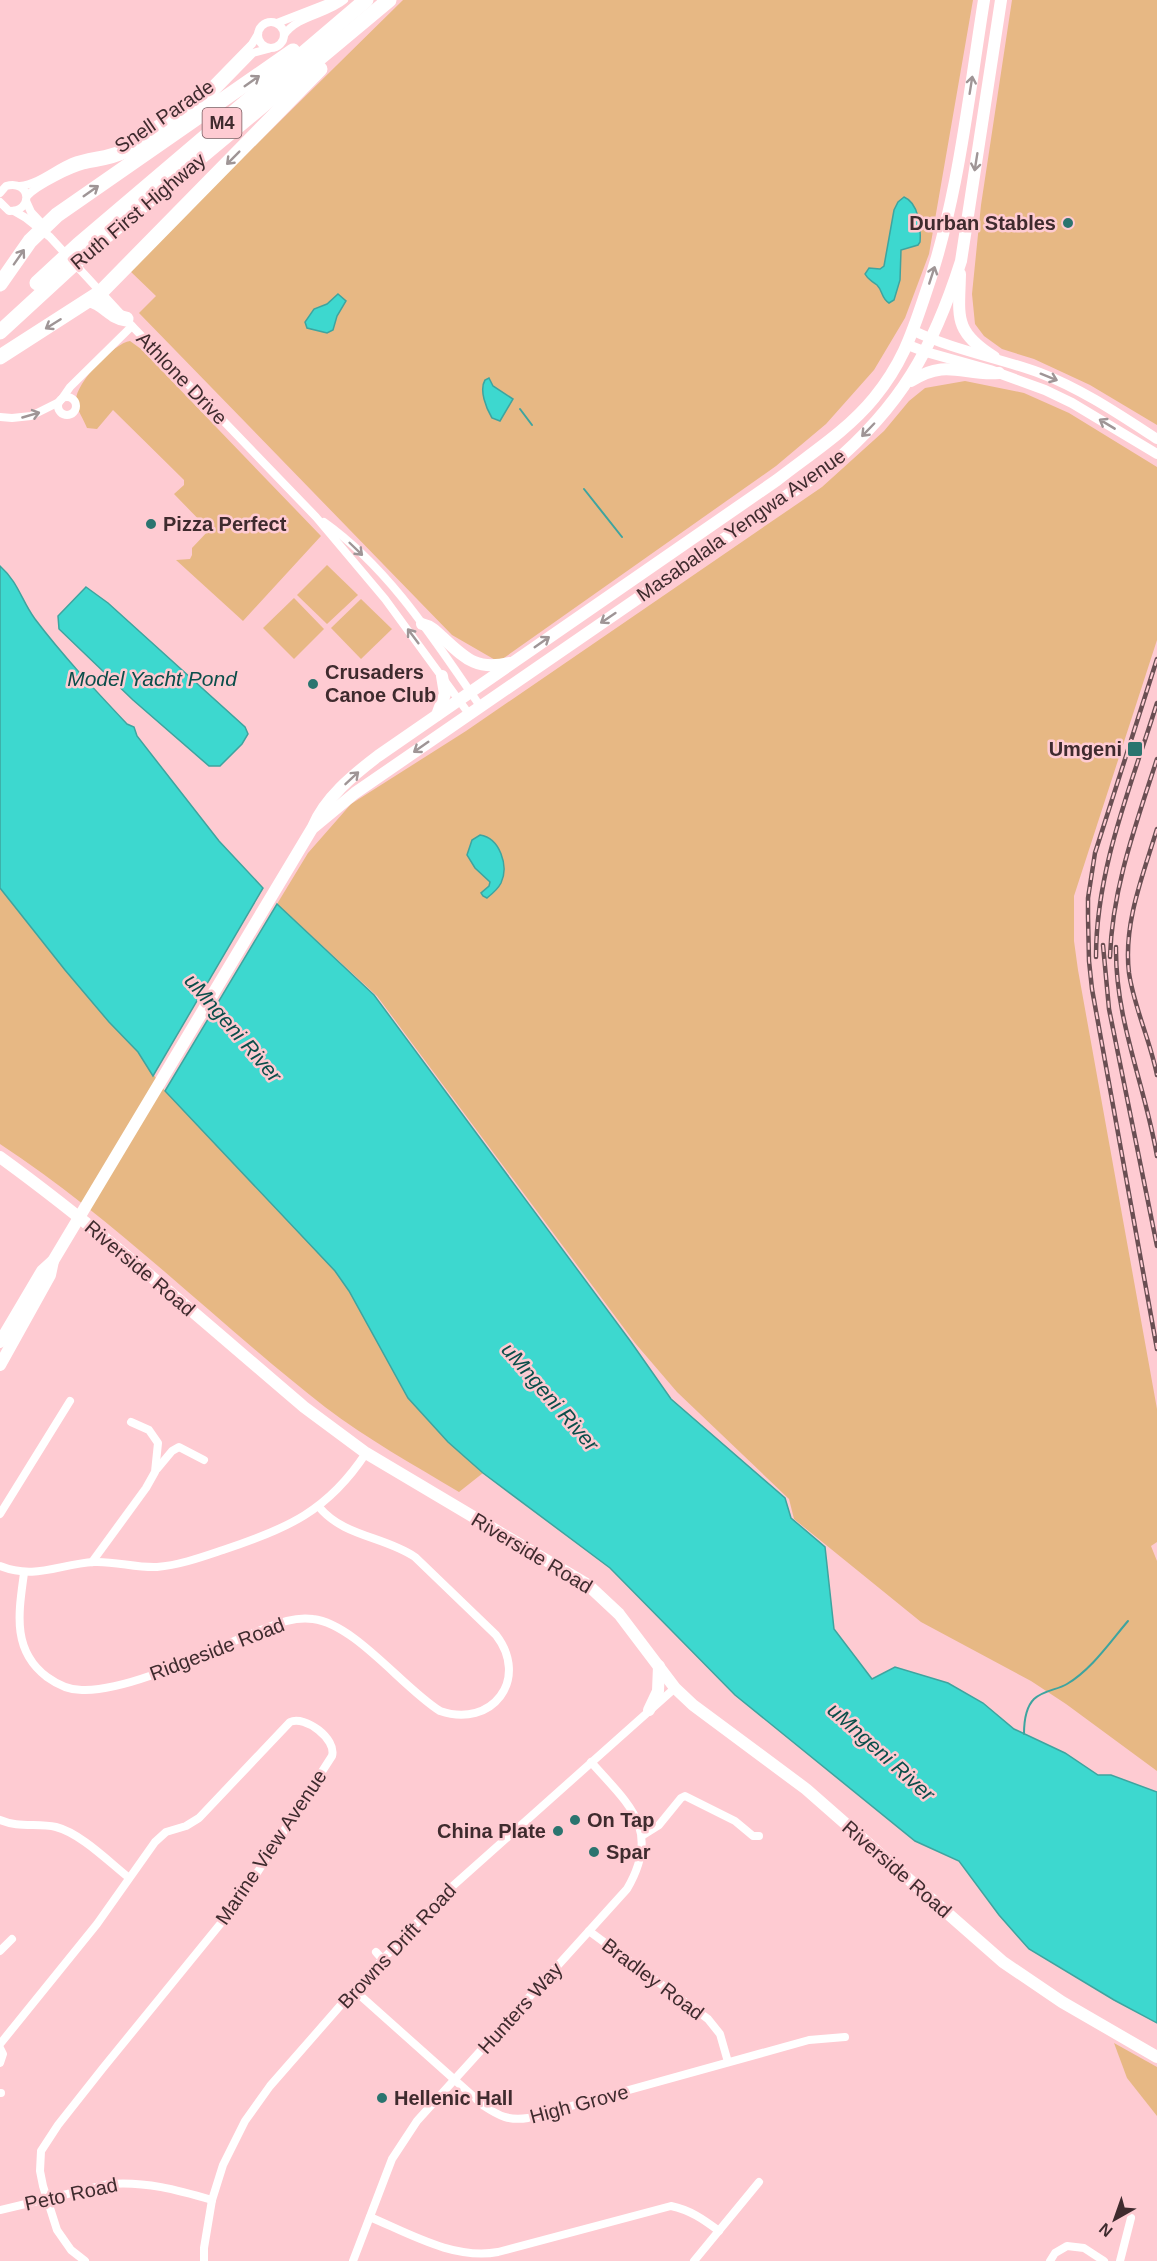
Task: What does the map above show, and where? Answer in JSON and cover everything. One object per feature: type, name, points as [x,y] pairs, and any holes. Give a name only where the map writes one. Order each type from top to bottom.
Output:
[{"type":"highway","points":[[0,284],[30,241],[45,232],[57,215],[282,59],[359,0]]},
{"type":"highway","name":"Ruth First Highway","points":[[0,318],[366,0]]},
{"type":"highway","name":"Ruth First Highway","points":[[82,249],[389,0]]},
{"type":"highway","points":[[0,357],[96,296],[361,25]]},
{"type":"highway","name":"Ruth First Highway","points":[[0,332],[67,262]]},
{"type":"highway","points":[[96,296],[100,303],[118,318],[129,322]]},
{"type":"main road","name":"Masabalala Yengwa Avenue","points":[[53,1261],[313,827],[318,814],[350,780],[378,756],[739,507],[838,434],[873,400],[886,383],[914,331],[948,220],[984,0]]},
{"type":"main road","name":"Masabalala Yengwa Avenue","points":[[313,827],[355,793],[830,466],[873,425],[905,385],[926,352],[961,261],[1001,0]]},
{"type":"main road","points":[[961,261],[961,324],[972,341],[994,357]]},
{"type":"main road","points":[[905,385],[934,369],[999,373]]},
{"type":"main road","points":[[422,624],[433,629],[470,661],[489,666],[514,662]]},
{"type":"main road","points":[[436,717],[445,694],[442,676]]},
{"type":"main road","name":"Riverside Road","points":[[0,1157],[67,1207],[304,1407],[366,1453],[588,1585],[619,1614],[675,1688],[693,1705],[806,1789],[1003,1962],[1054,1997],[1157,2057]]},
{"type":"main road","points":[[0,1342],[42,1271],[53,1261]]},
{"type":"main road","points":[[0,1365],[50,1275],[53,1261]]},
{"type":"main road","points":[[649,1710],[658,1691],[659,1666]]},
{"type":"street","points":[[277,23],[284,34],[282,44],[268,49],[260,43],[258,34],[264,24],[277,23],[336,0]]},
{"type":"street","points":[[284,34],[295,24],[332,9],[344,0]]},
{"type":"street","name":"Snell Parade","points":[[0,193],[6,186],[30,184],[73,161],[123,148],[209,88],[252,44],[258,34]]},
{"type":"street","name":"Snell Parade","points":[[11,211],[22,208],[33,190],[76,168],[126,154],[212,95],[253,53],[268,49]]},
{"type":"street","points":[[20,186],[29,209],[96,296]]},
{"type":"street","points":[[0,202],[45,232]]},
{"type":"street","points":[[0,217],[11,211]]},
{"type":"street","points":[[75,381],[73,400],[75,409],[68,415],[58,408],[60,401],[75,381],[129,322]]},
{"type":"street","name":"Athlone Drive","points":[[129,322],[316,517],[385,599],[469,714]]},
{"type":"street","points":[[914,331],[931,339],[994,357],[1064,383],[1157,439]]},
{"type":"street","points":[[908,345],[999,373],[1072,403],[1157,454]]},
{"type":"street","points":[[0,417],[31,416],[60,401],[68,398],[73,400]]},
{"type":"street","name":"Athlone Drive","points":[[316,517],[337,531],[403,599],[480,706]]},
{"type":"street","points":[[0,1514],[70,1401]]},
{"type":"street","points":[[131,1422],[149,1430],[158,1443],[155,1472]]},
{"type":"street","points":[[93,1562],[172,1451],[179,1447],[204,1460]]},
{"type":"street","points":[[0,1566],[24,1573],[93,1562],[142,1567],[175,1564],[290,1525],[319,1507],[342,1484],[366,1453]]},
{"type":"street","name":"Ridgeside Road","points":[[24,1573],[19,1611],[19,1627],[23,1642],[29,1656],[41,1672],[59,1684],[73,1689],[102,1689],[128,1682],[281,1623],[305,1618],[324,1621],[347,1632],[440,1711],[459,1716],[486,1710],[496,1703],[508,1682],[510,1666],[503,1644],[496,1635],[415,1557],[338,1525],[319,1507]]},
{"type":"street","name":"Browns Drift Road","points":[[204,2261],[212,2200],[223,2165],[245,2121],[270,2086],[354,1990],[446,1892],[675,1688]]},
{"type":"street","name":"Marine View Avenue","points":[[0,2044],[98,1924],[128,1877],[160,1836],[193,1823],[199,1818],[290,1722],[303,1720],[331,1743],[332,1756],[246,1892],[161,1995],[47,2140],[40,2159],[42,2186],[57,2230],[71,2250],[85,2261]]},
{"type":"street","points":[[591,1762],[630,1806],[643,1835],[659,1825],[681,1798],[685,1797],[735,1821],[753,1836],[759,1836]]},
{"type":"street","points":[[0,1820],[18,1825],[51,1826],[63,1829],[74,1834],[128,1877]]},
{"type":"street","name":"Hunters Way","points":[[353,2261],[382,2184],[402,2142],[417,2121],[627,1889],[634,1877],[640,1858],[643,1835]]},
{"type":"street","name":"Bradley Road","points":[[589,1930],[708,2019],[720,2034],[728,2062]]},
{"type":"street","points":[[0,1951],[12,1939]]},
{"type":"street","points":[[376,1953],[383,1960]]},
{"type":"street","name":"High Grove","points":[[354,1990],[454,2080],[499,2117],[513,2120],[539,2116],[809,2040],[845,2037]]},
{"type":"street","points":[[0,2048],[3,2054],[0,2063]]},
{"type":"street","points":[[434,2062],[443,2054]]},
{"type":"street","name":"Peto Road","points":[[0,2210],[124,2182],[164,2187],[212,2200]]},
{"type":"street","points":[[694,2261],[759,2182]]},
{"type":"street","points":[[370,2217],[450,2250],[476,2254],[498,2252],[671,2206],[685,2209],[701,2217],[719,2232]]},
{"type":"street","points":[[1120,2261],[1131,2218]]},
{"type":"street","points":[[1050,2261],[1061,2248],[1076,2246],[1104,2261]]},
{"type":"shaded area","points":[[403,0],[973,0],[929,254],[905,318],[874,370],[826,424],[776,466],[497,661],[452,635],[139,313],[156,296],[129,270]]},
{"type":"shaded area","name":"Durban Stables","points":[[1012,0],[1157,0],[1157,425],[1090,385],[1034,359],[1002,349],[984,336],[975,324],[972,294],[981,205]]},
{"type":"shaded area","points":[[130,341],[141,349],[321,536],[243,621],[176,560],[190,559],[192,548],[209,530],[174,494],[184,485],[184,480],[113,410],[97,429],[87,428],[78,408],[77,394],[88,375],[105,356],[123,343]]},
{"type":"shaded area","points":[[965,381],[1024,393],[1069,413],[1157,467],[1157,640],[1074,896],[1074,941],[1157,1409],[1157,1542],[1151,1546],[1157,1561],[1157,1771],[1031,1681],[921,1622],[794,1519],[789,1499],[677,1392],[635,1343],[377,996],[277,904],[308,853],[351,804],[466,731],[822,487],[884,431],[909,401],[925,388]]},
{"type":"shaded area","points":[[327,565],[358,595],[327,624],[297,595]]},
{"type":"shaded area","points":[[294,598],[324,629],[294,659],[263,628]]},
{"type":"shaded area","points":[[361,599],[392,629],[361,659],[331,628]]},
{"type":"shaded area","points":[[0,888],[65,970],[138,1052],[165,1091],[335,1271],[349,1291],[408,1398],[448,1442],[483,1473],[459,1492],[357,1430],[284,1374],[84,1205],[43,1173],[0,1144]]},
{"type":"shaded area","points":[[1114,2043],[1157,2067],[1157,2116],[1127,2078]]},
{"type":"water","points":[[904,197],[916,210],[920,242],[918,245],[901,250],[900,280],[894,300],[889,303],[879,287],[865,274],[869,268],[880,269],[884,266],[894,210]]},
{"type":"water","points":[[338,294],[346,301],[337,316],[333,330],[327,333],[307,328],[305,322],[314,309],[327,304]]},
{"type":"water","points":[[489,378],[493,386],[513,399],[500,421],[492,418],[484,399],[483,384]]},
{"type":"water","points":[[0,566],[16,585],[30,612],[57,646],[127,724],[134,727],[137,736],[219,841],[263,888],[153,1076],[138,1052],[65,970],[0,888]]},
{"type":"water","name":"Model Yacht Pond","points":[[86,587],[108,603],[245,727],[248,734],[242,744],[220,766],[209,766],[133,700],[59,629],[58,616]]},
{"type":"water","points":[[480,835],[493,841],[498,847],[504,869],[501,883],[487,898],[481,893],[490,882],[475,868],[467,855],[472,840]]},
{"type":"water","name":"uMngeni River","points":[[277,904],[374,995],[671,1399],[785,1498],[791,1518],[825,1547],[834,1629],[872,1679],[895,1667],[948,1683],[983,1703],[1014,1729],[1065,1753],[1098,1775],[1111,1775],[1157,1792],[1157,2023],[1029,1949],[999,1915],[959,1861],[915,1841],[735,1695],[610,1568],[483,1473],[448,1442],[408,1398],[349,1291],[335,1271],[165,1091]]},
{"type":"waterway","points":[[520,409],[532,425]]},
{"type":"waterway","points":[[584,489],[622,537]]},
{"type":"waterway","points":[[1024,1734],[1025,1720],[1031,1702],[1042,1694],[1063,1686],[1085,1671],[1128,1621]]},
{"type":"railway","points":[[1157,659],[1095,853],[1088,898],[1092,989],[1157,1349]]},
{"type":"railway","points":[[1096,957],[1098,924],[1108,860],[1157,703]]},
{"type":"railway","points":[[1110,957],[1120,882],[1133,832],[1157,759]]},
{"type":"railway","points":[[1157,829],[1140,882],[1129,936],[1128,955],[1131,986],[1157,1075]]},
{"type":"railway","points":[[1103,945],[1109,1009],[1157,1246]]},
{"type":"railway","points":[[1116,947],[1117,974],[1125,1026],[1157,1156]]},
{"type":"place","name":"Durban Stables","points":[[1068,223]]},
{"type":"place","name":"Pizza Perfect","points":[[151,524]]},
{"type":"place","name":"Crusaders Canoe Club","points":[[313,684]]},
{"type":"place","name":"Umgeni","points":[[1135,749]]},
{"type":"place","name":"On Tap","points":[[575,1820]]},
{"type":"place","name":"China Plate","points":[[558,1831]]},
{"type":"place","name":"Spar","points":[[594,1852]]},
{"type":"place","name":"Hellenic Hall","points":[[382,2098]]}]
